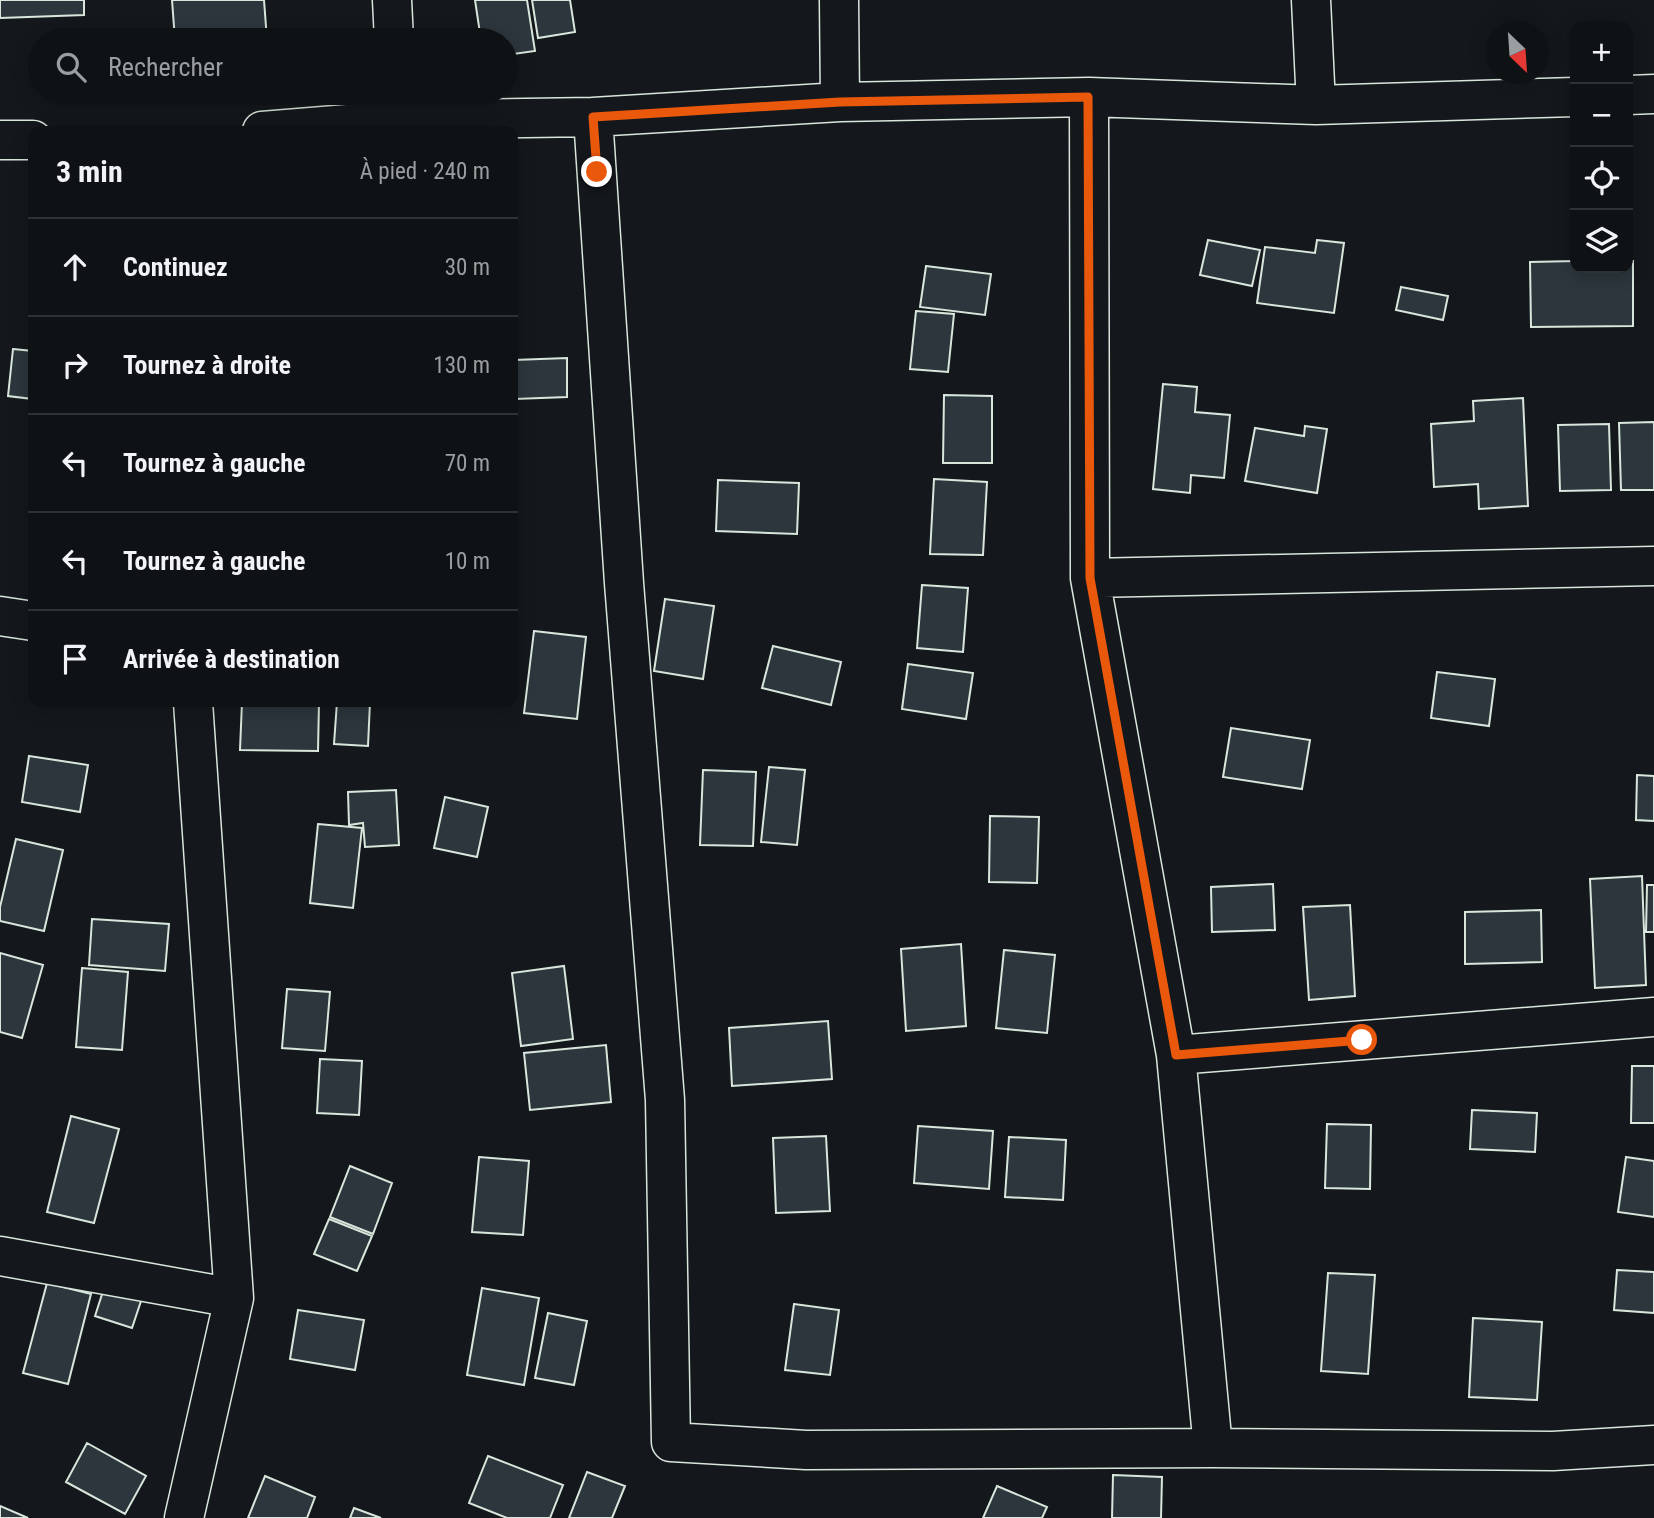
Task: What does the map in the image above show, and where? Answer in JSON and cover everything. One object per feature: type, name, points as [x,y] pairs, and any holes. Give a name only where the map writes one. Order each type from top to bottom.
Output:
[{"type":"street","points":[[392,0],[393,28]]},
{"type":"street","points":[[839,0],[840,102]]},
{"type":"street","points":[[1311,0],[1317,105]]},
{"type":"street","points":[[1633,95],[1654,94]]},
{"type":"street","points":[[1088,97],[1090,578],[1176,1055],[1213,1448]]},
{"type":"street","points":[[289,126],[396,106],[593,117],[840,102],[1088,97],[1317,105],[1570,97]]},
{"type":"street","points":[[593,117],[623,569],[665,1100],[671,1442],[806,1450],[1213,1448],[1553,1451],[1654,1445]]},
{"type":"street","points":[[0,140],[28,140]]},
{"type":"street","points":[[1090,578],[1654,566]]},
{"type":"street","points":[[0,616],[28,620]]},
{"type":"street","points":[[184,1518],[234,1298],[193,707]]},
{"type":"street","points":[[1176,1055],[1654,1017]]},
{"type":"street","points":[[0,1255],[234,1298]]},
{"type":"building","points":[[0,0],[84,0],[84,15],[0,18]]},
{"type":"building","points":[[172,0],[264,0],[266,28],[174,28]]},
{"type":"building","points":[[475,0],[527,0],[535,51],[518,53],[518,28],[479,28]]},
{"type":"building","points":[[532,0],[570,0],[575,32],[538,38]]},
{"type":"building","points":[[1208,240],[1260,250],[1252,286],[1200,275]]},
{"type":"building","points":[[1317,240],[1344,243],[1334,313],[1257,303],[1265,247],[1315,253]]},
{"type":"building","points":[[1570,261],[1570,273],[1633,273],[1633,326],[1531,327],[1530,262]]},
{"type":"building","points":[[926,266],[991,274],[985,315],[920,307]]},
{"type":"building","points":[[1401,287],[1448,296],[1443,320],[1396,310]]},
{"type":"building","points":[[916,311],[954,314],[948,372],[910,369]]},
{"type":"building","points":[[13,349],[28,350],[28,398],[8,396]]},
{"type":"building","points":[[567,358],[567,397],[518,399],[518,360]]},
{"type":"building","points":[[1163,384],[1197,387],[1195,412],[1230,415],[1224,478],[1191,475],[1190,493],[1153,489]]},
{"type":"building","points":[[944,395],[992,396],[992,463],[943,463]]},
{"type":"building","points":[[1523,398],[1528,506],[1479,509],[1478,484],[1434,487],[1431,424],[1474,421],[1473,401]]},
{"type":"building","points":[[1654,422],[1654,490],[1621,490],[1619,423]]},
{"type":"building","points":[[1609,424],[1611,490],[1560,491],[1558,425]]},
{"type":"building","points":[[1305,426],[1327,429],[1317,493],[1245,481],[1255,428],[1304,436]]},
{"type":"building","points":[[934,479],[987,482],[983,555],[930,554]]},
{"type":"building","points":[[718,480],[799,483],[797,534],[716,531]]},
{"type":"building","points":[[922,585],[968,588],[963,652],[917,648]]},
{"type":"building","points":[[665,599],[714,606],[703,679],[654,671]]},
{"type":"building","points":[[534,631],[586,637],[577,719],[524,713]]},
{"type":"building","points":[[773,646],[841,662],[831,705],[762,688]]},
{"type":"building","points":[[908,664],[973,673],[966,719],[902,709]]},
{"type":"building","points":[[1437,672],[1495,679],[1489,726],[1431,718]]},
{"type":"building","points":[[242,707],[319,707],[318,751],[240,750]]},
{"type":"building","points":[[337,707],[370,707],[368,746],[334,744]]},
{"type":"building","points":[[1231,728],[1310,740],[1302,789],[1223,777]]},
{"type":"building","points":[[29,756],[88,765],[80,812],[22,802]]},
{"type":"building","points":[[769,767],[805,770],[797,845],[761,842]]},
{"type":"building","points":[[703,770],[756,772],[753,846],[700,845]]},
{"type":"building","points":[[1637,775],[1654,776],[1654,821],[1636,820]]},
{"type":"building","points":[[396,790],[399,845],[365,847],[363,823],[349,825],[348,792]]},
{"type":"building","points":[[445,797],[488,807],[477,857],[434,848]]},
{"type":"building","points":[[990,816],[1039,817],[1037,883],[989,882]]},
{"type":"building","points":[[318,824],[362,828],[353,908],[310,903]]},
{"type":"building","points":[[16,839],[63,850],[44,931],[0,921],[0,907]]},
{"type":"building","points":[[1642,876],[1646,985],[1595,988],[1590,879]]},
{"type":"building","points":[[1273,884],[1275,930],[1212,932],[1211,887]]},
{"type":"building","points":[[1647,885],[1654,885],[1654,932],[1646,932]]},
{"type":"building","points":[[1350,905],[1355,996],[1309,1000],[1303,907]]},
{"type":"building","points":[[1541,910],[1542,962],[1465,964],[1465,912]]},
{"type":"building","points":[[92,919],[169,924],[165,971],[89,965]]},
{"type":"building","points":[[961,944],[966,1026],[906,1031],[901,949]]},
{"type":"building","points":[[1004,950],[1055,955],[1047,1033],[996,1028]]},
{"type":"building","points":[[0,953],[43,965],[22,1038],[0,1032]]},
{"type":"building","points":[[564,966],[573,1039],[521,1046],[512,973]]},
{"type":"building","points":[[82,968],[128,972],[122,1050],[76,1047]]},
{"type":"building","points":[[287,989],[330,992],[325,1051],[282,1048]]},
{"type":"building","points":[[828,1021],[832,1079],[732,1086],[729,1028]]},
{"type":"building","points":[[606,1045],[611,1102],[530,1110],[524,1053]]},
{"type":"building","points":[[320,1059],[362,1061],[359,1115],[317,1113]]},
{"type":"building","points":[[1632,1066],[1654,1066],[1654,1123],[1631,1123]]},
{"type":"building","points":[[1472,1110],[1537,1113],[1535,1152],[1470,1149]]},
{"type":"building","points":[[71,1116],[119,1129],[94,1223],[47,1212]]},
{"type":"building","points":[[1327,1124],[1371,1125],[1370,1189],[1325,1188]]},
{"type":"building","points":[[918,1126],[993,1131],[989,1189],[914,1183]]},
{"type":"building","points":[[826,1136],[830,1211],[776,1213],[773,1138]]},
{"type":"building","points":[[1009,1137],[1066,1140],[1063,1200],[1005,1197]]},
{"type":"building","points":[[479,1157],[529,1161],[523,1235],[472,1232]]},
{"type":"building","points":[[1626,1157],[1654,1161],[1654,1217],[1618,1212]]},
{"type":"building","points":[[350,1166],[392,1183],[373,1234],[330,1217]]},
{"type":"building","points":[[329,1219],[372,1236],[357,1271],[314,1254]]},
{"type":"building","points":[[1617,1270],[1654,1272],[1654,1313],[1614,1310]]},
{"type":"building","points":[[1328,1273],[1375,1275],[1368,1374],[1321,1371]]},
{"type":"building","points":[[47,1283],[91,1294],[68,1384],[23,1373]]},
{"type":"building","points":[[105,1285],[142,1298],[132,1328],[95,1316]]},
{"type":"building","points":[[482,1288],[539,1298],[524,1385],[467,1375]]},
{"type":"building","points":[[794,1304],[839,1310],[830,1375],[785,1370]]},
{"type":"building","points":[[298,1310],[364,1320],[355,1370],[290,1359]]},
{"type":"building","points":[[548,1313],[587,1321],[574,1385],[535,1378]]},
{"type":"building","points":[[1473,1318],[1542,1322],[1537,1400],[1469,1397]]},
{"type":"building","points":[[87,1443],[146,1476],[125,1514],[66,1482]]},
{"type":"building","points":[[488,1456],[563,1485],[550,1518],[507,1518],[469,1503]]},
{"type":"building","points":[[587,1472],[625,1486],[612,1518],[569,1518]]},
{"type":"building","points":[[1113,1475],[1162,1477],[1161,1518],[1112,1518]]},
{"type":"building","points":[[265,1476],[315,1497],[307,1518],[248,1518]]},
{"type":"building","points":[[997,1486],[1047,1507],[1042,1518],[983,1518]]},
{"type":"building","points":[[0,1506],[28,1518],[0,1518]]},
{"type":"building","points":[[354,1508],[381,1518],[350,1518]]},
{"type":"route","points":[[597,172],[593,117],[840,102],[1088,97],[1090,578],[1176,1055],[1362,1040]]}]
